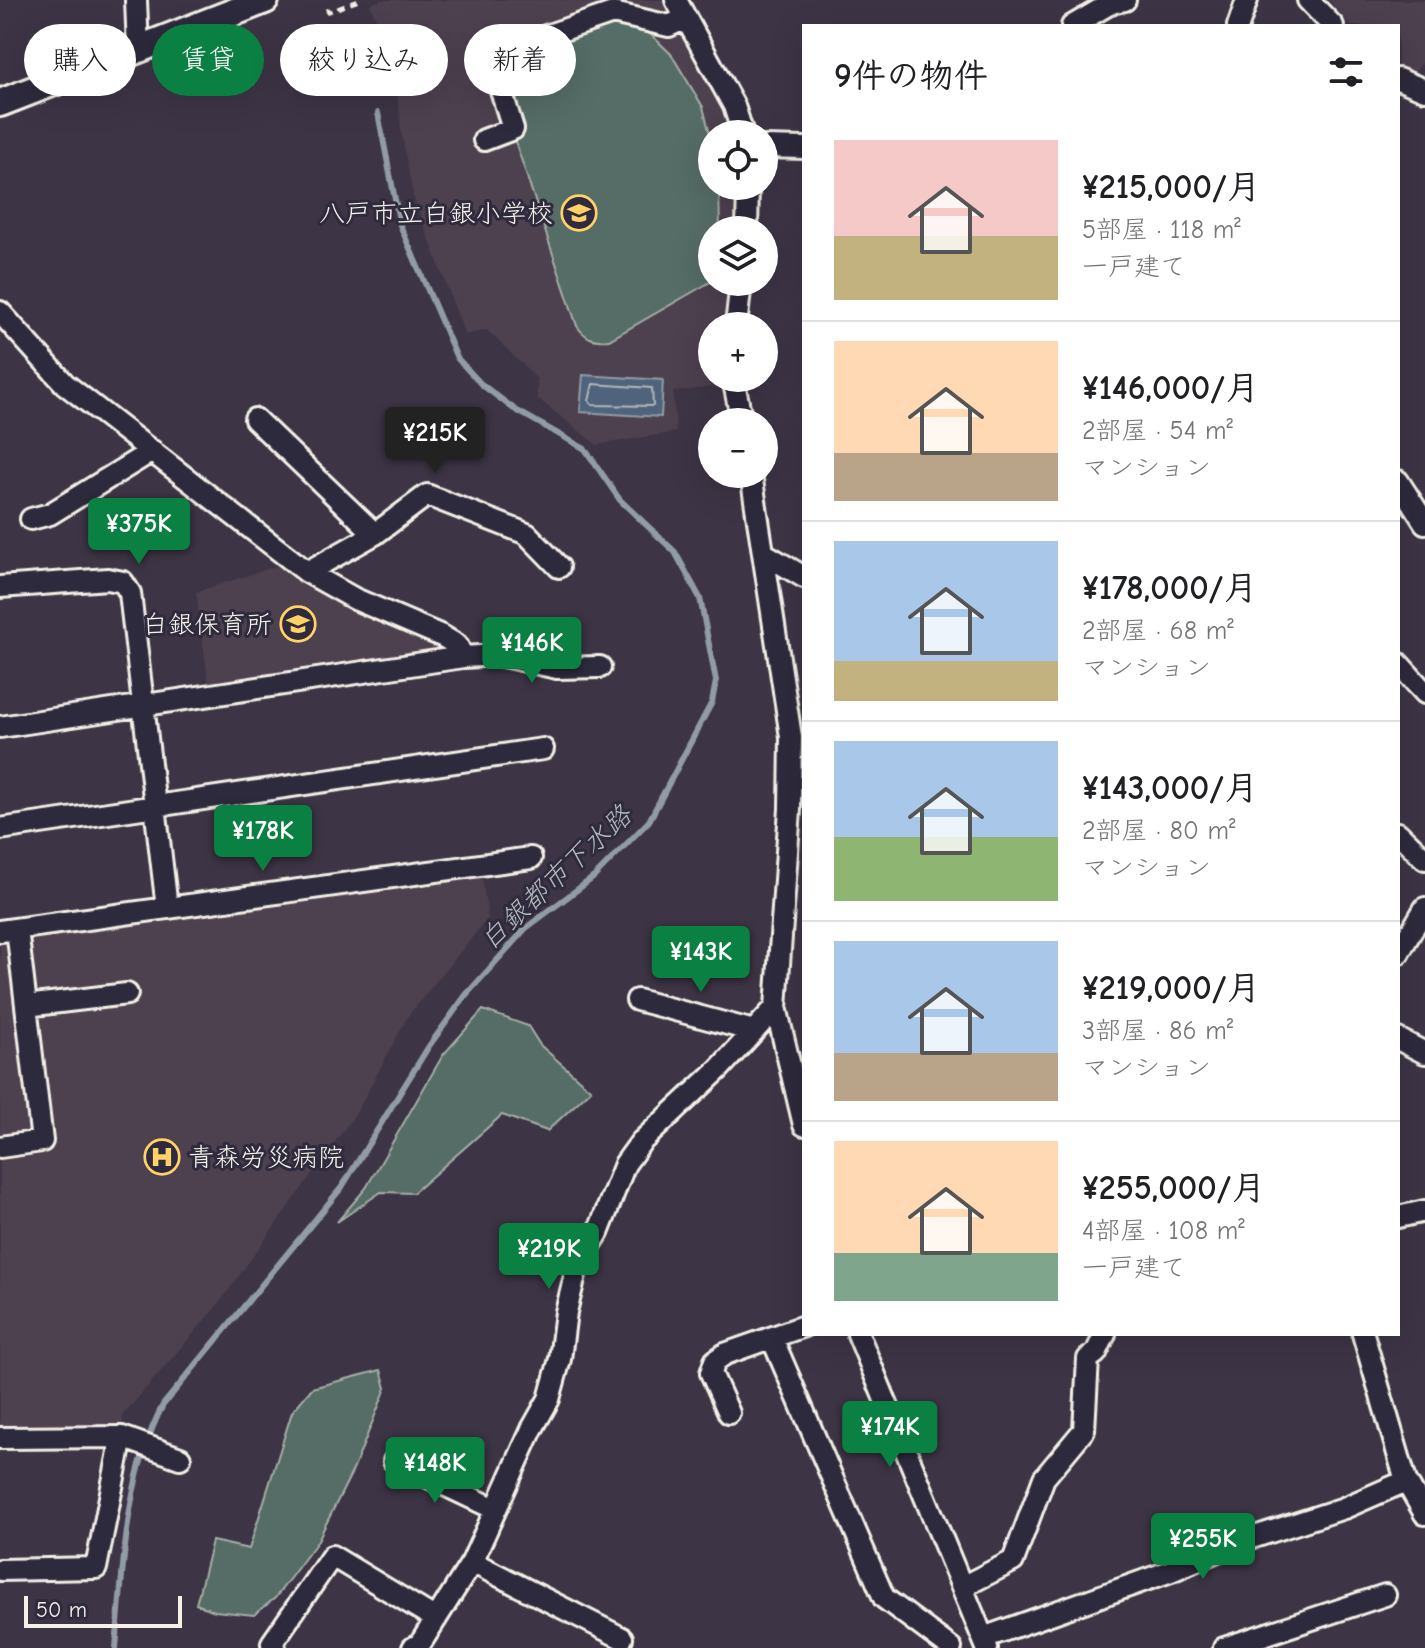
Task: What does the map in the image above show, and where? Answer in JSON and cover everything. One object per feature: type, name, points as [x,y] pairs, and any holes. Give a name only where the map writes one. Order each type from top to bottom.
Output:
[{"type":"main road","points":[[0,103],[265,0]]},
{"type":"street","points":[[136,0],[138,50]]},
{"type":"street","points":[[1075,24],[1111,3],[1125,0]]},
{"type":"street","points":[[1239,24],[1247,0]]},
{"type":"street","points":[[1311,1],[1331,24]]},
{"type":"street","points":[[484,140],[513,129],[490,55],[613,13],[669,26],[681,9],[734,106],[738,120]]},
{"type":"street","points":[[1400,80],[1425,90]]},
{"type":"street","points":[[778,147],[802,148]]},
{"type":"street","points":[[0,312],[65,384],[307,572],[355,599],[442,636],[457,645],[463,657]]},
{"type":"street","points":[[255,419],[375,534]]},
{"type":"street","points":[[31,519],[50,514],[152,451]]},
{"type":"street","points":[[1400,484],[1425,523]]},
{"type":"street","points":[[753,488],[791,737],[790,809],[776,1007],[802,1117]]},
{"type":"street","points":[[307,572],[375,534],[427,495],[527,534],[559,567]]},
{"type":"street","points":[[763,553],[802,576]]},
{"type":"street","points":[[0,587],[108,579],[123,582],[130,593],[167,908]]},
{"type":"street","points":[[0,727],[463,657],[498,655],[557,668],[600,667]]},
{"type":"street","points":[[1400,665],[1425,693]]},
{"type":"street","points":[[0,829],[543,749]]},
{"type":"street","points":[[1400,835],[1425,859]]},
{"type":"street","points":[[0,1147],[42,1141],[26,1006],[8,930],[531,858]]},
{"type":"street","points":[[1400,951],[1425,908]]},
{"type":"street","points":[[26,1006],[127,994]]},
{"type":"street","points":[[637,1000],[754,1031]]},
{"type":"street","points":[[420,1647],[472,1562],[549,1399],[560,1359],[577,1267],[598,1233],[625,1164],[641,1142],[776,1007]]},
{"type":"street","points":[[1400,1040],[1425,1053]]},
{"type":"street","points":[[1400,1217],[1425,1211]]},
{"type":"street","points":[[729,1413],[711,1373],[715,1361],[802,1327]]},
{"type":"street","points":[[859,1336],[985,1643],[1236,1543],[1344,1508],[1406,1481]]},
{"type":"street","points":[[962,1587],[1013,1561],[1044,1478],[1084,1430],[1088,1359],[1096,1353],[1104,1336]]},
{"type":"street","points":[[1364,1336],[1406,1481],[1425,1514]]},
{"type":"street","points":[[772,1338],[884,1598],[951,1648]]},
{"type":"street","points":[[0,1570],[96,1568],[122,1437]]},
{"type":"street","points":[[0,1438],[122,1437],[180,1458]]},
{"type":"street","points":[[394,1461],[495,1509]]},
{"type":"street","points":[[275,1648],[272,1643],[332,1556],[436,1619]]},
{"type":"street","points":[[472,1562],[622,1638]]},
{"type":"street","points":[[1224,1648],[1385,1595]]},
{"type":"path","points":[[327,8],[328,12],[360,0]]},
{"type":"shaded area","name":"八戸市立白銀小学校","points":[[381,0],[668,0],[727,120],[698,120],[698,200],[739,200],[738,216],[698,216],[698,296],[730,296],[728,312],[698,312],[698,389],[673,392],[676,432],[597,445],[537,398],[537,379],[487,330],[465,335],[413,196],[398,96],[448,96],[448,24],[378,24],[370,4]]},
{"type":"shaded area","points":[[1329,0],[1425,0],[1425,61],[1414,72],[1400,66],[1400,24],[1349,24]]},
{"type":"shaded area","name":"白銀保育所","points":[[283,564],[431,638],[435,655],[209,687],[196,592]]},
{"type":"shaded area","name":"青森労災病院","points":[[480,864],[488,918],[408,1016],[358,1110],[218,1305],[123,1415],[122,1437],[0,1438],[0,931]]},
{"type":"green space","points":[[615,20],[642,26],[671,54],[703,107],[706,120],[698,120],[698,200],[719,200],[720,216],[698,216],[698,289],[609,340],[591,338],[577,326],[513,135],[506,96],[576,96],[576,34]]},
{"type":"green space","points":[[483,1010],[528,1026],[540,1045],[591,1090],[547,1131],[502,1115],[413,1193],[381,1192],[337,1222],[366,1188],[443,1055]]},
{"type":"green space","points":[[381,1370],[386,1388],[354,1468],[317,1542],[275,1598],[254,1615],[215,1611],[196,1604],[212,1541],[249,1549],[292,1412],[312,1388]]},
{"type":"water","points":[[583,375],[663,380],[661,417],[580,412]]},
{"type":"waterway","name":"白銀都市下水路","points":[[116,1648],[133,1492],[150,1433],[163,1405],[342,1187],[429,1046],[466,995],[526,928],[594,877],[649,821],[712,702],[716,681],[700,598],[675,552],[620,500],[585,449],[514,409],[481,384],[457,358],[400,225],[378,113]]},
{"type":"place","name":"八戸市立白銀小学校","points":[[579,213]]},
{"type":"place","name":"白銀保育所","points":[[298,624]]},
{"type":"place","name":"青森労災病院","points":[[162,1157]]}]
